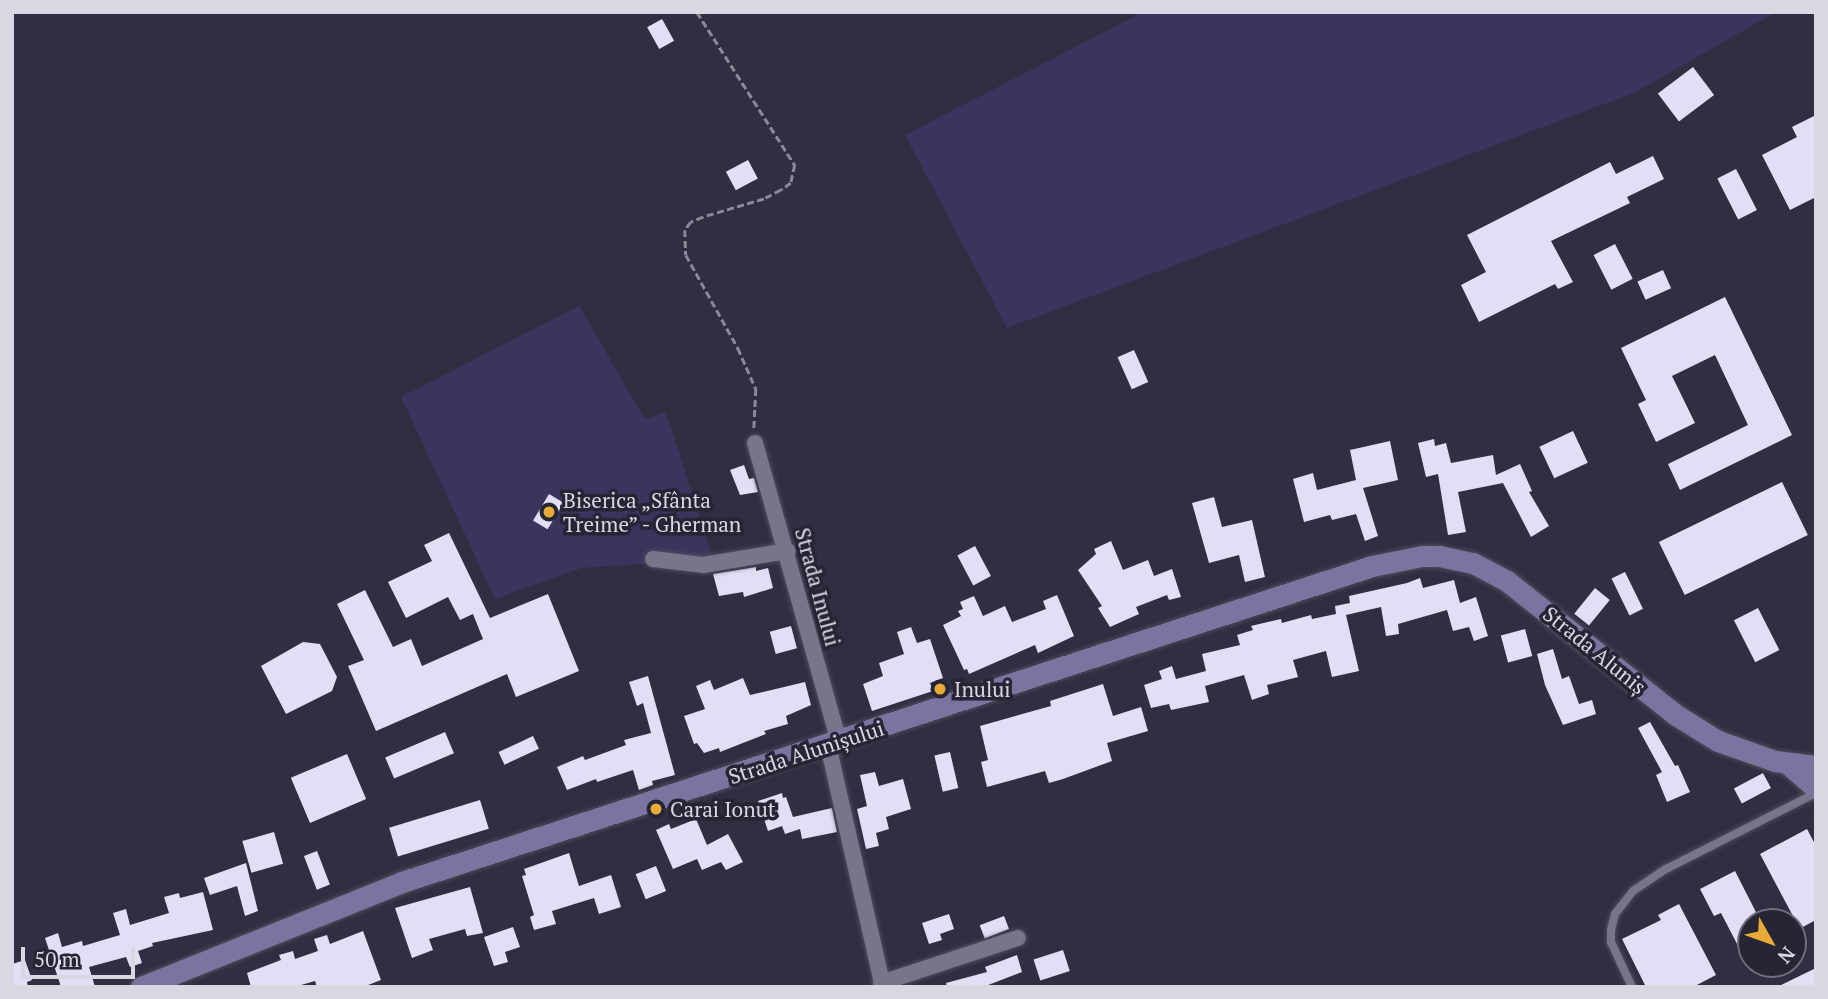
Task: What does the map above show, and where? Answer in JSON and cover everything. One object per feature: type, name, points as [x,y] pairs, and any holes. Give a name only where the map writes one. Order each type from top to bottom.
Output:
[{"type":"main road","name":"Strada Aluniș","points":[[1398,560],[1439,556],[1473,563],[1526,595],[1696,729],[1740,750],[1788,764],[1816,766]]},
{"type":"main road","name":"Strada Alunișului","points":[[141,987],[402,882],[1398,560]]},
{"type":"main road","name":"Strada Aluniș","points":[[1788,764],[1816,790]]},
{"type":"street","name":"Strada Inului","points":[[755,443],[788,551],[834,743],[882,985]]},
{"type":"street","points":[[653,559],[703,565],[788,551]]},
{"type":"street","points":[[882,985],[1018,938]]},
{"type":"lane","points":[[1632,987],[1611,943],[1611,930],[1615,914],[1633,891],[1666,869],[1816,790]]},
{"type":"path","points":[[697,12],[795,165],[792,183],[782,190],[764,199],[691,222],[684,240],[686,256],[738,348],[756,388],[755,443]]},
{"type":"shaded area","points":[[1143,12],[1776,12],[1636,92],[1007,328],[905,135]]},
{"type":"shaded area","points":[[579,306],[645,419],[666,412],[713,559],[581,568],[495,599],[401,397]]},
{"type":"building","points":[[662,19],[674,41],[659,49],[647,27]]},
{"type":"building","points":[[1693,67],[1714,95],[1679,121],[1658,93]]},
{"type":"building","points":[[1816,115],[1816,197],[1790,210],[1762,155],[1797,137],[1792,127]]},
{"type":"building","points":[[1653,156],[1664,179],[1627,197],[1630,203],[1551,241],[1573,282],[1558,289],[1555,284],[1479,322],[1461,285],[1486,272],[1467,235],[1610,162],[1616,174]]},
{"type":"building","points":[[748,160],[758,179],[736,190],[726,172]]},
{"type":"building","points":[[1736,169],[1757,210],[1738,220],[1717,179]]},
{"type":"building","points":[[1615,244],[1633,279],[1611,290],[1594,255]]},
{"type":"building","points":[[1663,270],[1671,288],[1646,300],[1637,281]]},
{"type":"building","points":[[1725,297],[1792,435],[1680,490],[1668,464],[1748,425],[1715,355],[1672,376],[1695,423],[1656,442],[1638,404],[1646,400],[1621,348]]},
{"type":"building","points":[[1134,350],[1148,382],[1132,389],[1118,357]]},
{"type":"building","points":[[1573,431],[1588,463],[1554,478],[1539,447]]},
{"type":"building","points":[[1434,439],[1435,446],[1446,443],[1451,463],[1493,455],[1496,475],[1520,464],[1532,491],[1529,492],[1549,526],[1531,537],[1503,483],[1458,492],[1466,532],[1448,535],[1438,474],[1426,477],[1418,443]]},
{"type":"building","points":[[1390,441],[1398,480],[1363,488],[1378,536],[1365,541],[1356,514],[1332,520],[1330,515],[1304,522],[1293,479],[1313,473],[1317,490],[1356,480],[1350,450]]},
{"type":"building","points":[[744,465],[749,479],[754,478],[758,492],[740,495],[730,470]]},
{"type":"building","points":[[1782,482],[1808,535],[1685,595],[1659,542]]},
{"type":"building","name":"Biserica „Sfânta Treime” - Gherman","points":[[549,494],[564,503],[548,529],[533,521]]},
{"type":"building","points":[[1214,497],[1222,527],[1252,520],[1265,577],[1245,582],[1239,555],[1209,563],[1192,503]]},
{"type":"building","points":[[449,533],[490,618],[548,594],[579,671],[516,697],[507,674],[376,731],[348,666],[364,660],[337,604],[365,590],[393,647],[411,639],[422,666],[483,639],[473,614],[460,620],[448,597],[406,618],[388,582],[432,561],[424,545]]},
{"type":"building","points":[[1111,541],[1123,570],[1148,560],[1154,576],[1172,569],[1181,597],[1169,600],[1167,595],[1136,607],[1139,614],[1110,627],[1098,608],[1102,606],[1078,570],[1096,554],[1094,549]]},
{"type":"building","points":[[975,546],[991,576],[973,585],[957,555]]},
{"type":"building","points":[[756,567],[756,571],[768,568],[773,588],[744,597],[743,592],[719,596],[713,574]]},
{"type":"building","points":[[1625,572],[1643,609],[1629,615],[1612,579]]},
{"type":"building","points":[[1420,578],[1423,588],[1454,580],[1460,603],[1476,597],[1488,636],[1474,641],[1469,627],[1453,631],[1447,610],[1398,624],[1399,634],[1386,636],[1381,607],[1346,615],[1359,671],[1332,677],[1326,651],[1293,660],[1298,677],[1267,685],[1269,694],[1252,700],[1244,675],[1205,686],[1209,702],[1171,710],[1169,704],[1151,708],[1144,685],[1162,679],[1159,671],[1172,666],[1176,679],[1206,671],[1202,654],[1240,645],[1237,635],[1253,630],[1251,626],[1281,619],[1282,623],[1311,615],[1312,619],[1336,614],[1335,606],[1350,603],[1349,596]]},
{"type":"building","points":[[1595,588],[1610,600],[1589,626],[1574,614]]},
{"type":"building","points":[[1057,595],[1074,636],[1038,653],[1035,645],[969,674],[967,669],[964,670],[943,625],[961,616],[958,611],[963,609],[960,602],[974,596],[983,616],[1005,606],[1012,622],[1046,609],[1043,601]]},
{"type":"building","points":[[1758,608],[1779,650],[1755,662],[1734,620]]},
{"type":"building","points":[[791,626],[797,648],[776,654],[770,632]]},
{"type":"building","points":[[911,627],[917,643],[930,639],[943,678],[930,683],[933,691],[872,711],[863,684],[883,676],[879,663],[904,654],[897,632]]},
{"type":"building","points":[[1525,629],[1532,656],[1508,663],[1501,635]]},
{"type":"building","points":[[303,642],[320,644],[337,677],[332,691],[286,714],[261,666]]},
{"type":"building","points":[[1553,649],[1562,679],[1569,676],[1579,704],[1592,700],[1596,714],[1563,725],[1545,685],[1537,654]]},
{"type":"building","points":[[648,676],[675,775],[652,781],[653,785],[639,790],[633,770],[597,782],[596,779],[567,790],[557,767],[583,756],[585,760],[626,745],[624,740],[651,733],[643,703],[637,706],[629,682]]},
{"type":"building","points":[[743,678],[750,695],[805,682],[811,705],[786,716],[788,724],[764,731],[766,734],[720,752],[719,748],[704,753],[697,743],[694,744],[684,716],[705,709],[696,686],[710,680],[714,690]]},
{"type":"building","points":[[1103,684],[1113,716],[1141,707],[1148,731],[1107,743],[1112,761],[1063,779],[1049,783],[1045,771],[987,787],[981,762],[988,760],[980,726],[1051,706],[1050,701]]},
{"type":"building","points":[[1650,722],[1675,766],[1678,765],[1690,792],[1667,802],[1656,775],[1662,772],[1638,728]]},
{"type":"building","points":[[445,732],[454,753],[394,779],[385,757]]},
{"type":"building","points":[[533,736],[539,749],[504,765],[499,752]]},
{"type":"building","points":[[950,752],[958,788],[943,792],[934,756]]},
{"type":"building","points":[[347,754],[366,799],[310,823],[291,778]]},
{"type":"building","points":[[875,772],[879,786],[903,779],[911,809],[886,817],[889,829],[876,833],[879,846],[866,849],[857,809],[867,806],[860,775]]},
{"type":"building","points":[[1763,773],[1771,788],[1742,804],[1734,788]]},
{"type":"building","points":[[782,793],[793,817],[832,808],[837,832],[802,839],[800,829],[785,834],[782,826],[768,831],[758,801]]},
{"type":"building","points":[[480,800],[489,829],[398,856],[389,828]]},
{"type":"building","points":[[696,819],[707,845],[728,834],[743,862],[726,870],[721,862],[702,870],[697,859],[673,869],[656,830],[669,824],[671,829]]},
{"type":"building","points":[[1807,829],[1816,846],[1816,920],[1807,925],[1807,908],[1789,908],[1760,854]]},
{"type":"building","points":[[274,832],[283,864],[251,873],[242,841]]},
{"type":"building","points":[[317,851],[330,885],[317,890],[304,856]]},
{"type":"building","points":[[569,853],[579,886],[611,875],[621,907],[599,914],[594,898],[552,911],[556,924],[534,930],[530,917],[534,915],[522,876],[526,875],[524,869]]},
{"type":"building","points":[[246,863],[258,911],[245,916],[237,886],[210,895],[204,878]]},
{"type":"building","points":[[656,866],[666,891],[646,899],[636,874]]},
{"type":"building","points":[[1735,871],[1754,908],[1737,908],[1737,944],[1721,913],[1714,916],[1700,889]]},
{"type":"building","points":[[470,887],[483,933],[467,936],[465,929],[429,939],[433,950],[412,958],[395,908]]},
{"type":"building","points":[[203,892],[213,930],[152,943],[153,946],[138,951],[142,963],[130,967],[126,957],[89,967],[95,987],[61,987],[45,938],[58,933],[62,947],[82,941],[83,946],[120,935],[113,913],[126,909],[130,925],[169,913],[164,897],[179,893],[180,898]]},
{"type":"building","points":[[1679,904],[1716,975],[1693,987],[1646,987],[1622,939],[1661,920],[1658,915]]},
{"type":"building","points":[[949,914],[954,929],[940,934],[942,940],[929,944],[922,923]]},
{"type":"building","points":[[1004,916],[1009,929],[985,938],[980,925]]},
{"type":"building","points":[[513,927],[520,947],[505,952],[508,962],[494,966],[484,937]]},
{"type":"building","points":[[363,931],[381,980],[363,987],[317,987],[315,981],[294,987],[251,987],[247,973],[281,960],[279,955],[293,951],[295,959],[318,951],[314,939],[327,935],[330,944]]},
{"type":"building","points":[[1063,950],[1070,971],[1040,981],[1034,960]]},
{"type":"building","points":[[1017,955],[1022,972],[983,987],[947,987],[946,983],[987,972],[985,967]]},
{"type":"building","points":[[25,960],[32,980],[27,982],[28,987],[12,987],[12,964]]},
{"type":"building","points":[[1816,968],[1816,987],[1777,987],[1795,978],[1807,978],[1807,972]]},
{"type":"place","name":"Biserica „Sfânta Treime” - Gherman","points":[[549,512]]},
{"type":"place","name":"Inului","points":[[940,689]]},
{"type":"place","name":"Carai Ionut","points":[[656,809]]}]
